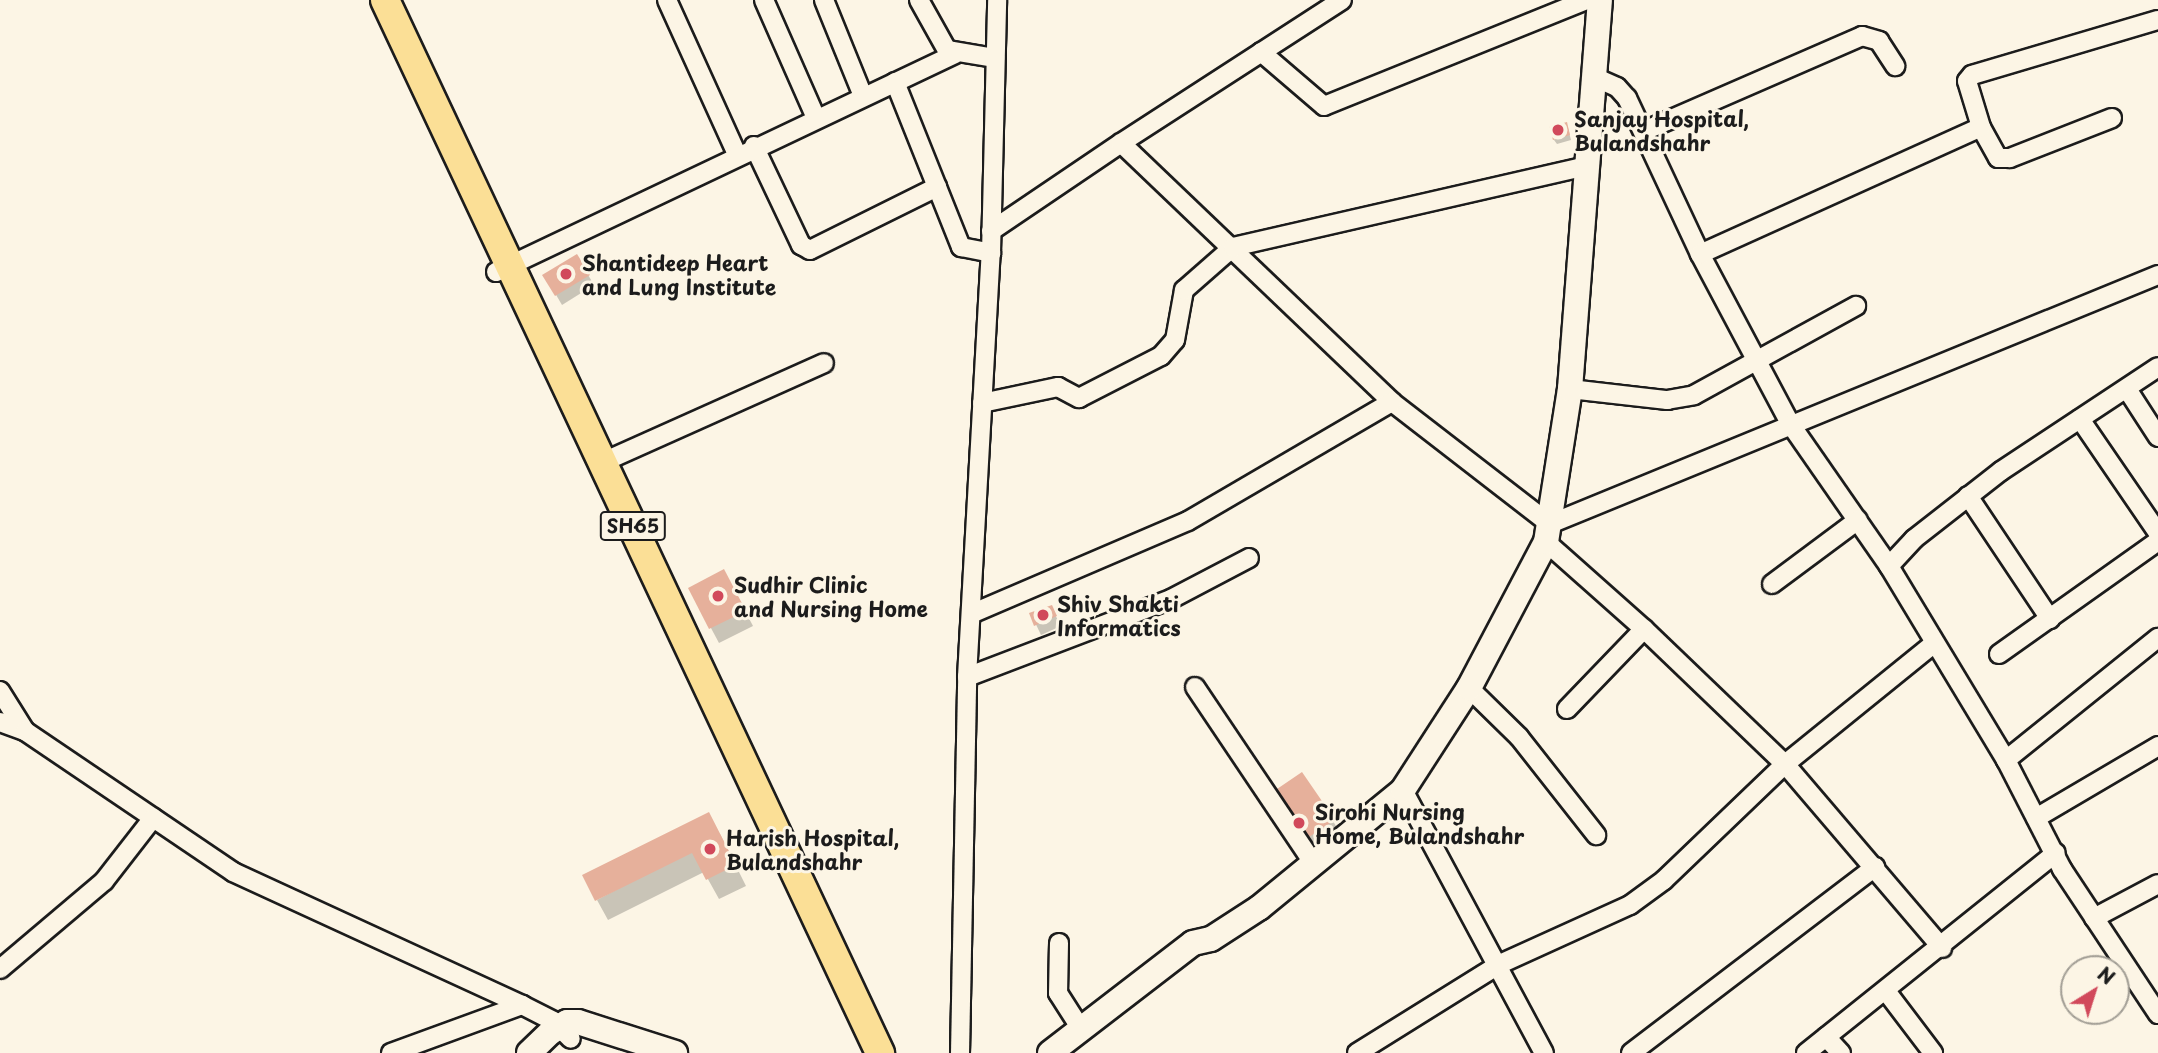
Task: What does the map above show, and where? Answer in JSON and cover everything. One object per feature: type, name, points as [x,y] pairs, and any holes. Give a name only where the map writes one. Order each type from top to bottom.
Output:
[{"type":"main road","name":"SH65","points":[[383,2],[860,1053]]},
{"type":"main road","name":"SH65","points":[[504,268],[603,462],[880,1053]]},
{"type":"street","points":[[667,0],[737,154]]},
{"type":"street","points":[[764,0],[816,118]]},
{"type":"street","points":[[824,0],[863,96]]},
{"type":"street","points":[[919,0],[940,42],[955,54]]},
{"type":"street","points":[[960,1053],[967,677],[991,253],[997,0]]},
{"type":"street","points":[[991,231],[1342,0]]},
{"type":"street","points":[[1261,52],[1324,106],[1587,0]]},
{"type":"street","points":[[1050,1053],[1193,943],[1211,939],[1314,864],[1403,790],[1469,688],[1548,533],[1570,389],[1588,166],[1592,76],[1600,0]]},
{"type":"street","points":[[2112,118],[2004,159],[1994,153],[1966,86],[1972,75],[2158,20]]},
{"type":"street","points":[[1643,131],[1863,36],[1879,41],[1895,66]]},
{"type":"street","points":[[504,268],[737,154],[955,54],[995,58]]},
{"type":"street","points":[[1592,76],[1617,87],[1643,131],[1700,254],[1791,425],[1889,565],[1933,644],[2006,760],[2094,918],[2150,988],[2158,1014]]},
{"type":"street","points":[[895,82],[961,247],[991,253]]},
{"type":"street","points":[[1700,254],[1981,127]]},
{"type":"street","points":[[1121,143],[1233,247],[1392,402],[1548,533],[1785,764],[1942,948]]},
{"type":"street","points":[[754,146],[801,245],[810,250],[937,187]]},
{"type":"street","points":[[982,404],[1058,387],[1079,398],[1161,356],[1175,340],[1184,290],[1233,247],[1588,166]]},
{"type":"street","points":[[1548,533],[1791,425],[2158,275]]},
{"type":"street","points":[[1570,389],[1667,400],[1694,395],[1856,306]]},
{"type":"street","points":[[603,462],[824,363]]},
{"type":"street","points":[[1889,565],[1914,539],[1968,496],[2158,367]]},
{"type":"street","points":[[2127,389],[2158,437]]},
{"type":"street","points":[[971,614],[1188,521],[1392,402]]},
{"type":"street","points":[[2080,419],[2158,533]]},
{"type":"street","points":[[1968,496],[2049,619]]},
{"type":"street","points":[[1772,584],[1858,520]]},
{"type":"street","points":[[1999,654],[2158,541]]},
{"type":"street","points":[[967,677],[1160,604],[1249,558]]},
{"type":"street","points":[[1567,709],[1644,629]]},
{"type":"street","points":[[2006,760],[2158,638]]},
{"type":"street","points":[[1357,1053],[1500,964],[1638,899],[1664,880],[1785,764],[1933,644]]},
{"type":"street","points":[[1195,687],[1314,864]]},
{"type":"street","points":[[1469,688],[1519,737],[1596,835]]},
{"type":"street","points":[[0,691],[25,731]]},
{"type":"street","points":[[0,722],[25,731],[233,872],[522,1005],[561,1040]]},
{"type":"street","points":[[2036,818],[2158,746]]},
{"type":"street","points":[[1403,790],[1500,964],[1544,1053]]},
{"type":"street","points":[[0,969],[104,881],[153,818]]},
{"type":"street","points":[[1805,1053],[1942,948],[2056,853]]},
{"type":"street","points":[[1631,1053],[1875,867]]},
{"type":"street","points":[[2094,918],[2158,884]]},
{"type":"street","points":[[1073,1053],[1203,956],[1211,939]]},
{"type":"street","points":[[1059,943],[1058,993],[1081,1029]]},
{"type":"street","points":[[1886,991],[1933,1053]]},
{"type":"street","points":[[391,1053],[522,1005]]},
{"type":"street","points":[[561,1040],[578,1022],[675,1053]]},
{"type":"street","points":[[1826,1037],[1841,1053]]},
{"type":"street","points":[[529,1053],[561,1040],[588,1039],[628,1053]]},
{"type":"building","points":[[1567,122],[1570,135],[1553,140],[1549,127]]},
{"type":"building","points":[[577,254],[590,275],[555,296],[542,275]]},
{"type":"building","points":[[724,569],[746,611],[709,629],[688,588]]},
{"type":"building","name":"Shiv Shakti Informatics","points":[[1052,605],[1057,616],[1034,626],[1029,613]]},
{"type":"building","points":[[1302,772],[1335,820],[1309,837],[1277,789]]},
{"type":"building","points":[[709,812],[736,865],[706,880],[692,853],[595,901],[582,875]]},
{"type":"place","name":"Sanjay Hospital, Bulandshahr","points":[[1558,130]]},
{"type":"place","name":"Shantideep Heart and Lung Institute","points":[[566,274]]},
{"type":"place","name":"Sudhir Clinic and Nursing Home","points":[[718,596]]},
{"type":"place","name":"Shiv Shakti Informatics","points":[[1043,615]]},
{"type":"place","name":"Sirohi Nursing Home, Bulandshahr","points":[[1299,823]]},
{"type":"place","name":"Harish Hospital, Bulandshahr","points":[[710,849]]}]
